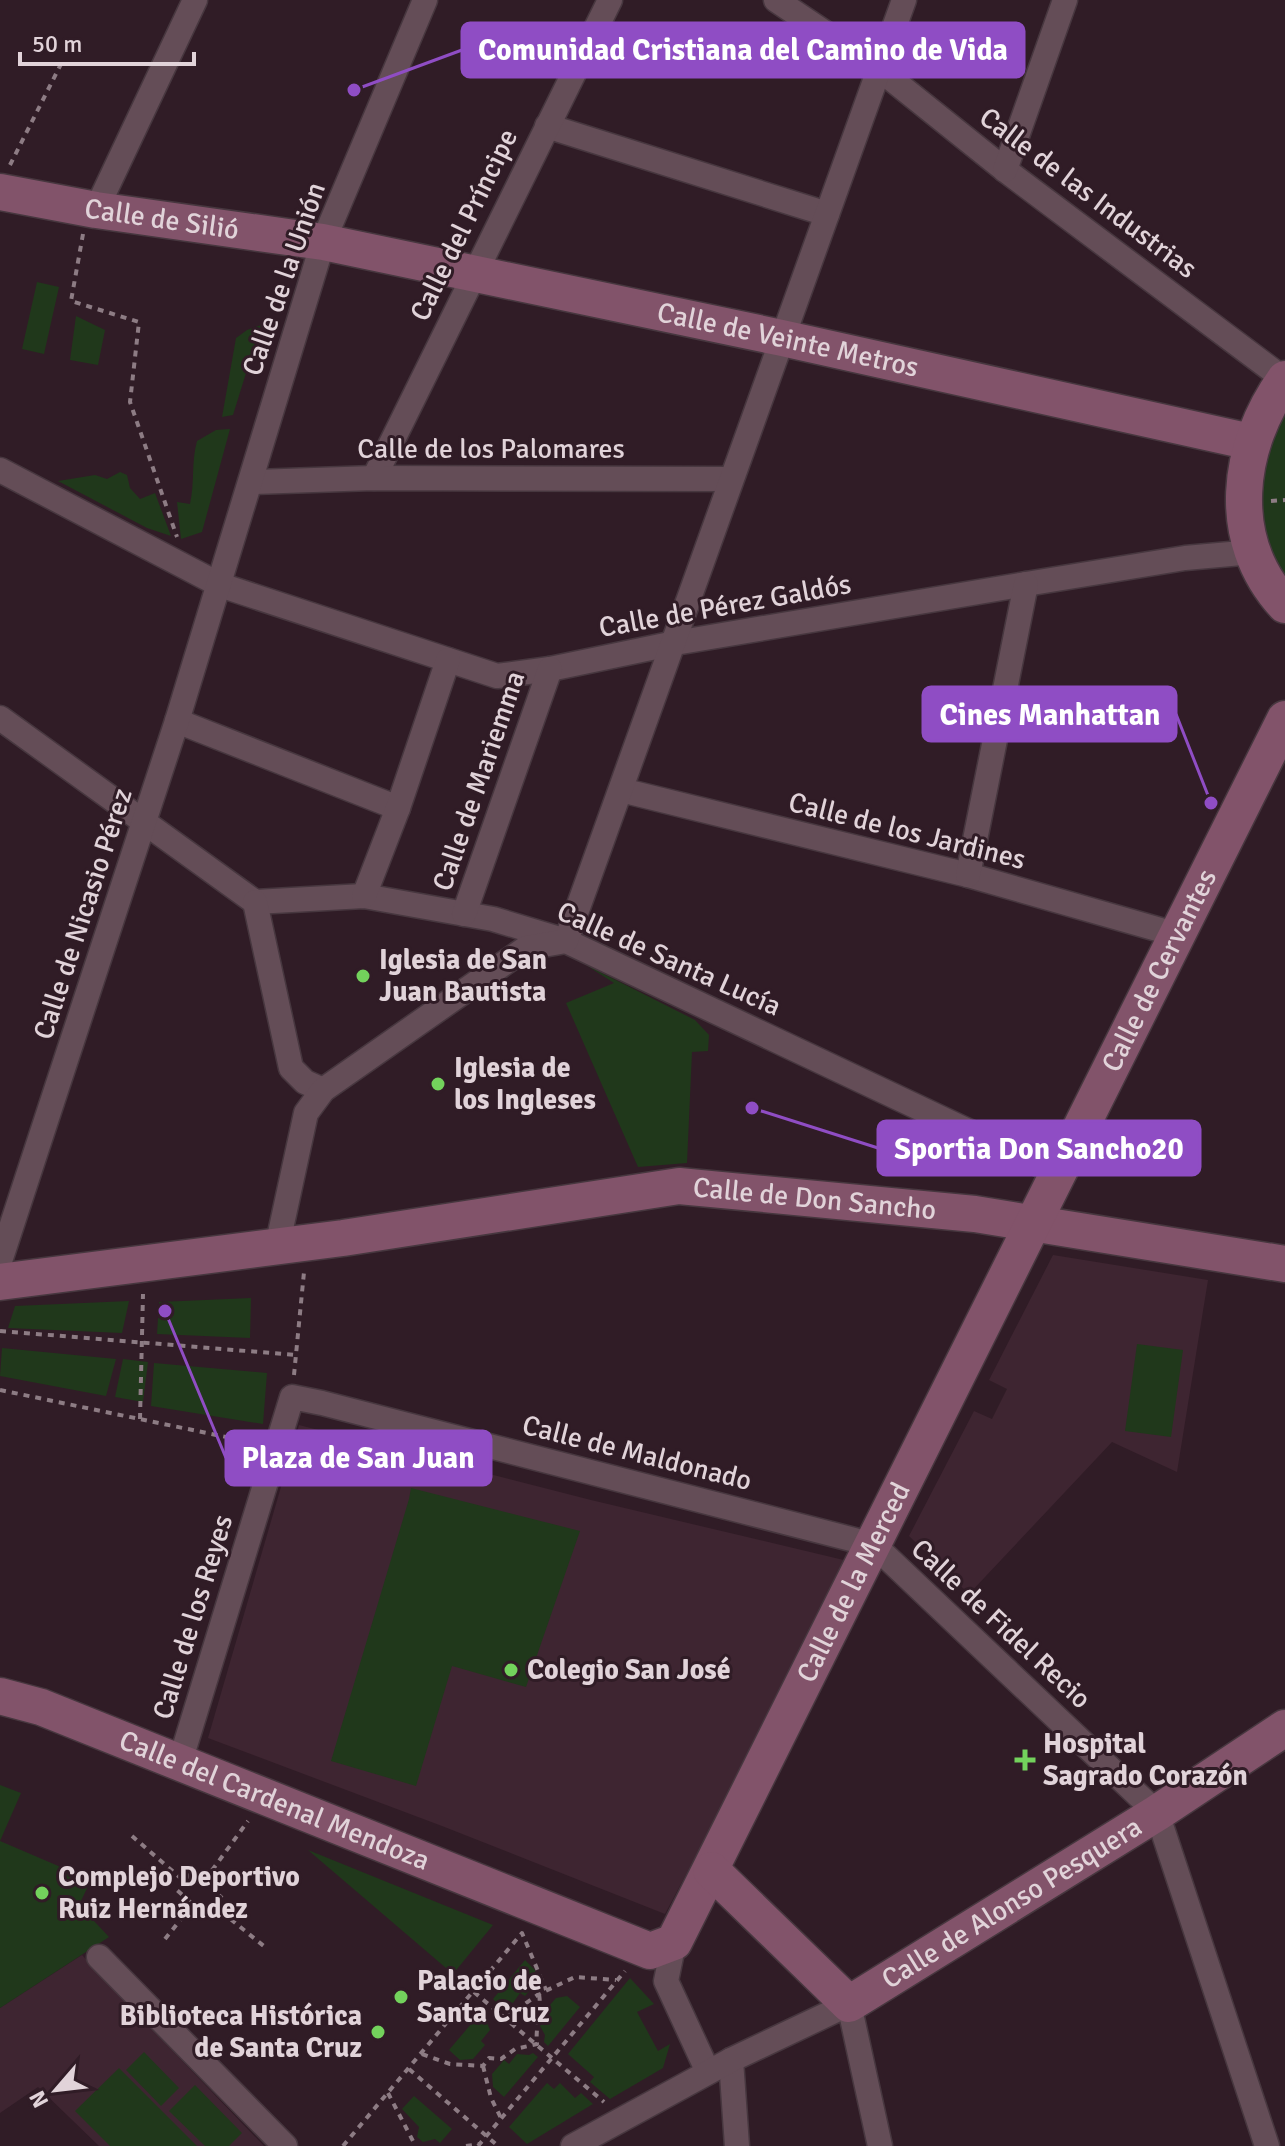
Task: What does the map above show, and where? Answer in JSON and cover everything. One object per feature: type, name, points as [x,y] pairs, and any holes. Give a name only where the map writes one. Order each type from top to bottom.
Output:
[{"type":"street","points":[[92,209],[195,0]]},
{"type":"street","name":"Calle de la Unión","points":[[220,585],[323,242],[425,0]]},
{"type":"street","name":"Calle del Príncipe","points":[[374,478],[610,0]]},
{"type":"street","name":"Calle de las Industrias","points":[[776,0],[879,69],[1005,170],[1285,379]]},
{"type":"street","points":[[291,1257],[306,1113],[323,1090],[504,961],[526,948],[566,941],[904,0]]},
{"type":"street","points":[[1005,170],[1058,2]]},
{"type":"street","points":[[547,126],[827,214]]},
{"type":"street","name":"Calle de Silió","points":[[4,181],[92,209],[323,242]]},
{"type":"street","name":"Calle de Veinte Metros","points":[[323,242],[782,338],[1251,442]]},
{"type":"street","points":[[1285,379],[1263,412],[1251,442],[1244,483],[1246,522],[1253,552],[1285,605]]},
{"type":"street","name":"Calle de Pérez Galdós","points":[[0,470],[220,585],[497,676],[1026,584],[1185,558],[1253,552]]},
{"type":"street","name":"Calle de los Palomares","points":[[251,482],[374,478],[731,479]]},
{"type":"street","points":[[968,875],[1026,584]]},
{"type":"street","name":"Calle de Nicasio Pérez","points":[[0,1261],[5,1223],[144,824],[220,585]]},
{"type":"street","points":[[364,896],[398,808],[448,660]]},
{"type":"street","name":"Calle de Mariemma","points":[[464,914],[550,669]]},
{"type":"street","name":"Calle de Cervantes","points":[[1034,1224],[1285,719]]},
{"type":"street","points":[[177,721],[398,808]]},
{"type":"street","points":[[4,726],[255,902],[291,1068],[305,1082],[323,1090]]},
{"type":"street","name":"Calle de los Jardines","points":[[621,790],[968,875],[1178,935]]},
{"type":"street","name":"Calle de Santa Lucía","points":[[255,902],[364,896],[493,919],[566,941],[1059,1174]]},
{"type":"street","points":[[493,919],[506,942],[504,961]]},
{"type":"street","name":"Calle de Don Sancho","points":[[0,1282],[291,1257],[343,1238],[679,1186],[975,1214],[1285,1264]]},
{"type":"street","name":"Calle de la Merced","points":[[674,1942],[1034,1224]]},
{"type":"street","name":"Calle de Maldonado","points":[[292,1397],[874,1545]]},
{"type":"street","name":"Calle de los Reyes","points":[[180,1762],[292,1397]]},
{"type":"street","name":"Calle de Fidel Recio","points":[[874,1545],[1157,1813]]},
{"type":"street","name":"Calle del Cardenal Mendoza","points":[[0,1696],[41,1707],[650,1951],[674,1942]]},
{"type":"street","name":"Calle de Alonso Pesquera","points":[[573,2146],[731,2060],[849,2004],[1157,1813],[1285,1728]]},
{"type":"street","points":[[1157,1813],[1267,2146]]},
{"type":"street","points":[[711,1870],[849,2004],[880,2146]]},
{"type":"street","points":[[674,1942],[666,1981],[708,2072]]},
{"type":"street","points":[[99,1957],[285,2146]]},
{"type":"street","points":[[731,2060],[737,2146]]},
{"type":"path","points":[[4,181],[63,60]]},
{"type":"path","points":[[92,209],[71,301],[139,322],[130,402],[187,567]]},
{"type":"path","points":[[291,1257],[296,1355],[292,1397]]},
{"type":"path","points":[[140,1419],[143,1283]]},
{"type":"path","points":[[0,1331],[296,1355]]},
{"type":"path","points":[[0,1390],[276,1447]]},
{"type":"path","points":[[205,1880],[251,1818]]},
{"type":"path","points":[[132,1836],[184,1881]]},
{"type":"path","points":[[193,1871],[205,1880],[222,1895],[205,1915],[177,1890],[193,1871]]},
{"type":"path","points":[[165,1939],[193,1904]]},
{"type":"path","points":[[213,1905],[265,1947]]},
{"type":"path","points":[[343,2146],[522,1933],[546,1990]]},
{"type":"path","points":[[466,2146],[479,2145],[629,1967]]},
{"type":"path","points":[[506,2017],[539,1994],[575,1977],[616,1980]]},
{"type":"path","points":[[474,1992],[609,2106]]},
{"type":"path","points":[[537,2044],[535,2027],[541,2010],[539,1994]]},
{"type":"path","points":[[483,2066],[489,2058],[501,2059],[515,2049],[537,2044]]},
{"type":"path","points":[[422,2054],[450,2064],[483,2066]]},
{"type":"path","points":[[483,2066],[491,2098],[501,2118]]},
{"type":"path","points":[[409,2069],[498,2146]]},
{"type":"path","points":[[388,2093],[414,2143],[412,2146]]},
{"type":"shaded area","points":[[1053,1255],[1208,1280],[1177,1472],[1112,1442],[969,1594],[909,1536],[974,1411],[992,1419],[1007,1389],[989,1380]]},
{"type":"shaded area","name":"Colegio San José","points":[[299,1425],[591,1500],[852,1562],[665,1914],[208,1738]]},
{"type":"shaded area","points":[[82,1955],[264,2146],[99,2146],[38,2087],[0,2113],[0,2008]]},
{"type":"green space","points":[[37,282],[59,287],[44,354],[22,349]]},
{"type":"green space","points":[[76,316],[105,330],[98,365],[70,360]]},
{"type":"green space","points":[[261,325],[233,415],[222,417],[236,338]]},
{"type":"green space","points":[[1285,393],[1285,591],[1260,544],[1259,444]]},
{"type":"green space","points":[[230,429],[202,532],[181,539],[177,502],[190,504],[197,441],[216,430]]},
{"type":"green space","points":[[120,472],[127,475],[130,488],[140,499],[155,493],[171,536],[147,528],[58,481],[95,475],[107,479]]},
{"type":"green space","points":[[586,965],[695,1020],[709,1035],[708,1051],[692,1052],[687,1163],[638,1167],[566,1003],[614,983]]},
{"type":"green space","points":[[251,1298],[250,1338],[157,1334],[159,1302]]},
{"type":"green space","points":[[129,1301],[122,1333],[8,1328],[15,1306]]},
{"type":"green space","points":[[1137,1344],[1183,1350],[1171,1437],[1125,1431]]},
{"type":"green space","points":[[2,1348],[116,1359],[106,1396],[0,1376]]},
{"type":"green space","points":[[123,1359],[148,1362],[143,1402],[115,1397]]},
{"type":"green space","points":[[154,1363],[267,1373],[263,1424],[151,1406]]},
{"type":"green space","points":[[411,1488],[580,1531],[526,1687],[452,1666],[416,1786],[331,1761]]},
{"type":"green space","points":[[0,1785],[21,1793],[0,1841]]},
{"type":"green space","name":"Complejo Deportivo Ruiz Hernández","points":[[0,1841],[91,1880],[79,1905],[109,1937],[0,2008]]},
{"type":"green space","points":[[308,1850],[493,1925],[453,1974]]},
{"type":"green space","points":[[525,1960],[535,1970],[537,1982],[525,1996],[520,1993],[513,2003],[506,2000],[496,2002],[493,1999]]},
{"type":"green space","points":[[630,1978],[654,2004],[637,2012],[658,2051],[670,2044],[663,2068],[610,2099],[590,2082],[594,2077],[568,2054]]},
{"type":"green space","points":[[567,1996],[580,2007],[548,2046],[540,2026],[548,2016],[544,2012],[556,1998]]},
{"type":"green space","points":[[483,2010],[490,2030],[481,2041],[485,2045],[473,2059],[460,2060],[449,2050]]},
{"type":"green space","points":[[144,2052],[179,2088],[161,2106],[126,2070]]},
{"type":"green space","points":[[533,2053],[538,2057],[504,2097],[493,2087],[492,2074],[504,2060],[509,2064],[517,2054]]},
{"type":"green space","points":[[119,2068],[197,2146],[110,2146],[75,2111]]},
{"type":"green space","points":[[547,2083],[554,2089],[560,2083],[575,2098],[581,2093],[593,2104],[527,2144],[509,2127]]},
{"type":"green space","points":[[195,2085],[242,2133],[229,2146],[205,2146],[169,2111]]},
{"type":"green space","points":[[414,2096],[452,2129],[440,2143],[435,2139],[423,2142],[417,2137],[419,2127],[402,2109]]},
{"type":"place","name":"Comunidad Cristiana del Camino de Vida","points":[[354,90]]},
{"type":"place","name":"Cines Manhattan","points":[[1211,803]]},
{"type":"place","name":"Iglesia de San Juan Bautista","points":[[363,976]]},
{"type":"place","name":"Iglesia de los Ingleses","points":[[438,1084]]},
{"type":"place","name":"Sportia Don Sancho20","points":[[752,1108]]},
{"type":"place","name":"Plaza de San Juan","points":[[165,1311]]},
{"type":"place","name":"Colegio San José","points":[[511,1670]]},
{"type":"place","name":"Hospital Sagrado Corazón","points":[[1025,1760]]},
{"type":"place","name":"Complejo Deportivo Ruiz Hernández","points":[[42,1893]]},
{"type":"place","name":"Palacio de Santa Cruz","points":[[401,1997]]},
{"type":"place","name":"Biblioteca Histórica de Santa Cruz","points":[[378,2032]]}]
